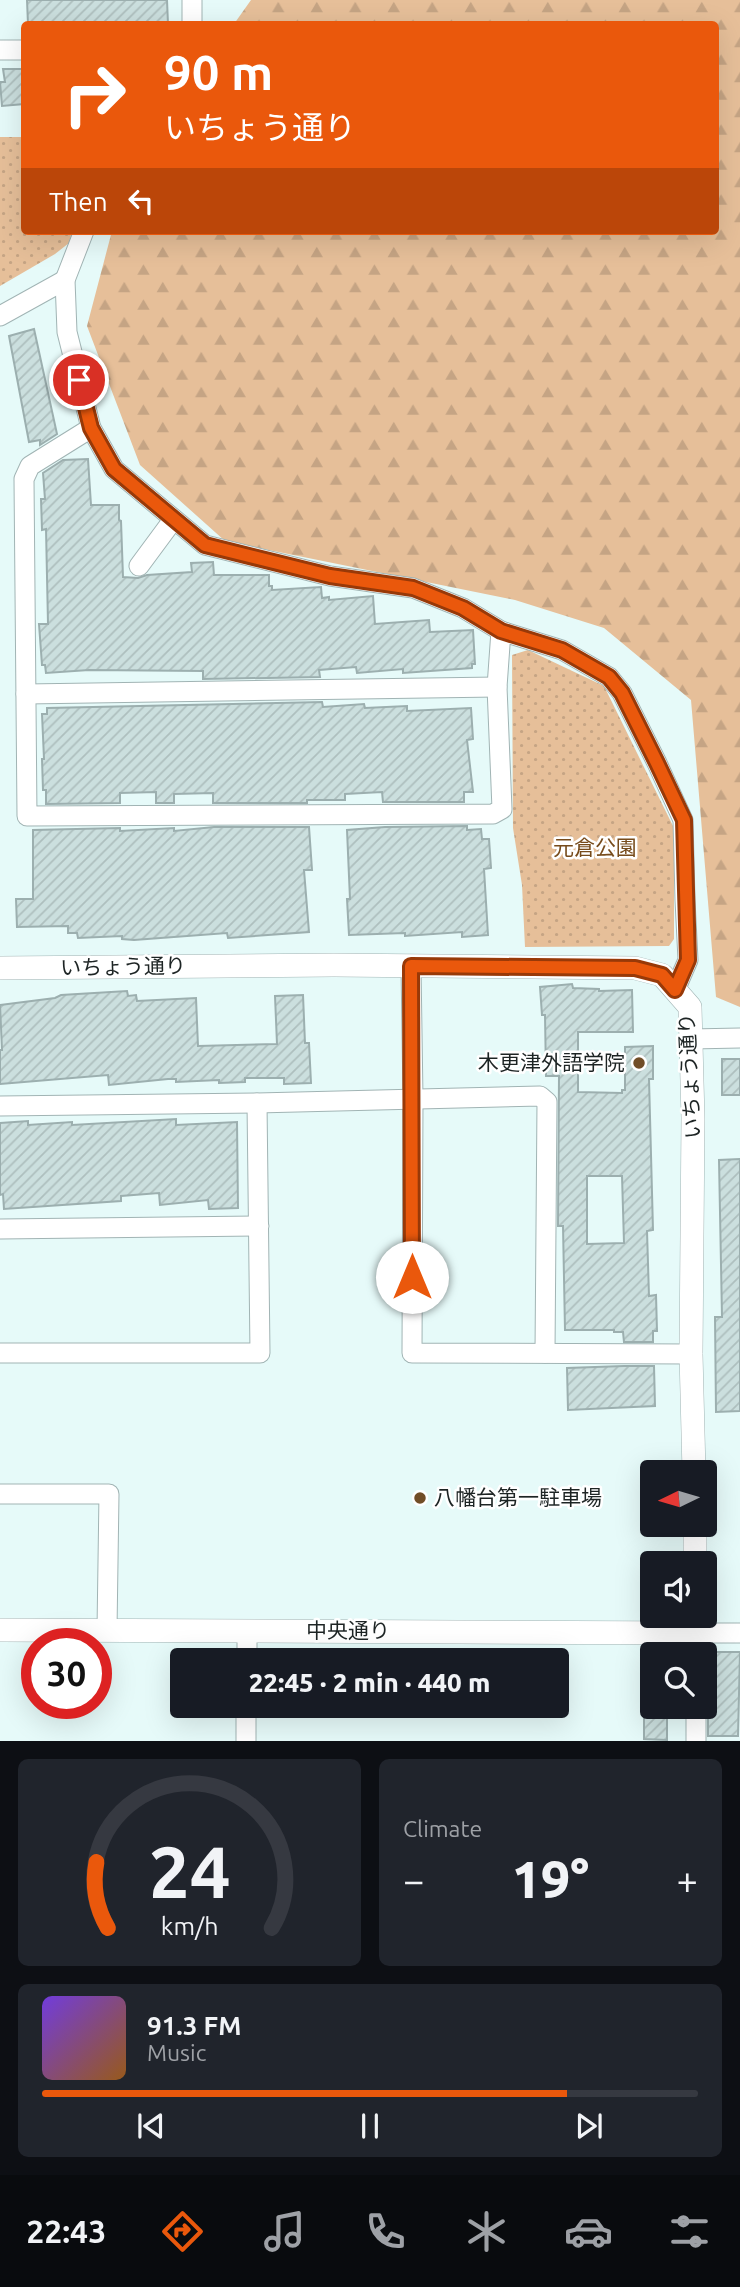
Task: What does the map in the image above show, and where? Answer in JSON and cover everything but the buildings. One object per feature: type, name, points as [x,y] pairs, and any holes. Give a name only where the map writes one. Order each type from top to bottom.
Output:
[{"type":"street","points":[[192,0],[192,21]]},
{"type":"street","points":[[0,50],[21,50]]},
{"type":"street","points":[[82,235],[65,280],[66,332],[91,428],[114,469],[173,520],[205,545],[330,576],[413,588],[463,608],[501,631],[562,650],[609,677],[622,693],[684,820],[688,960],[675,990]]},
{"type":"street","points":[[0,316],[65,280]]},
{"type":"street","points":[[91,428],[30,466],[24,479],[27,816],[493,814],[502,809],[497,687],[501,631]]},
{"type":"street","points":[[139,566],[173,520]]},
{"type":"street","points":[[26,694],[497,687]]},
{"type":"street","points":[[411,966],[412,1353],[691,1354]]},
{"type":"street","name":"いちょう通り","points":[[0,968],[635,968],[662,975],[690,1007],[694,1460]]},
{"type":"street","points":[[691,1039],[740,1038]]},
{"type":"street","points":[[0,1106],[540,1096],[547,1102],[545,1353]]},
{"type":"street","points":[[0,1353],[260,1353],[257,1103]]},
{"type":"street","points":[[0,1229],[259,1226]]},
{"type":"street","points":[[0,1494],[109,1494],[107,1628]]},
{"type":"street","name":"中央通り","points":[[0,1630],[21,1630]]},
{"type":"street","name":"中央通り","points":[[112,1630],[695,1634]]},
{"type":"street","points":[[247,1631],[247,1648]]},
{"type":"street","points":[[695,1634],[740,1633]]},
{"type":"street","points":[[246,1718],[246,1741]]},
{"type":"street","points":[[696,1719],[696,1741]]},
{"type":"green space","points":[[251,0],[740,0],[740,1007],[716,997],[691,700],[604,628],[515,600],[225,541],[140,465],[87,326],[111,235],[719,235],[719,21],[236,21]]},
{"type":"green space","points":[[0,137],[21,137],[21,235],[71,235],[69,243],[55,254],[0,286]]},
{"type":"green space","name":"元倉公園","points":[[528,650],[604,686],[674,828],[674,939],[669,946],[525,947],[522,885],[513,828],[512,655]]},
{"type":"place","name":"木更津外語学院","points":[[639,1063]]},
{"type":"place","name":"八幡台第一駐車場","points":[[420,1498]]},
{"type":"route","points":[[79,380],[91,428],[114,469],[205,545],[330,576],[413,588],[463,608],[501,631],[562,650],[609,677],[622,693],[684,820],[688,960],[675,990],[662,975],[635,968],[411,966],[412,1277]]}]
